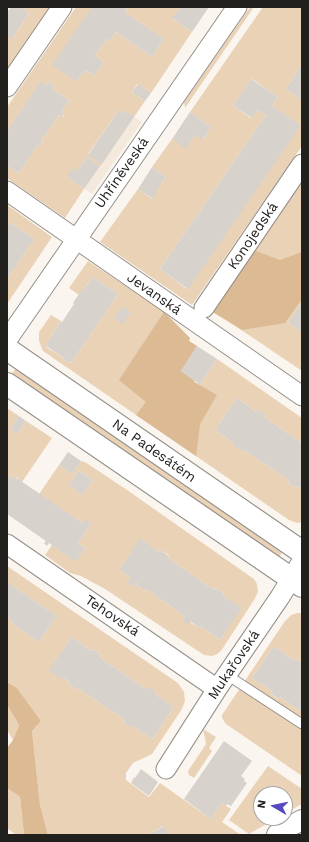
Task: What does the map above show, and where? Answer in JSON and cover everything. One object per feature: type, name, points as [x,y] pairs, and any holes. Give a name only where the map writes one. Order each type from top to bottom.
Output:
[{"type":"main road","name":"Na Padesátém","points":[[7,349],[302,552]]},
{"type":"main road","name":"Na Padesátém","points":[[7,384],[298,575]]},
{"type":"main road","points":[[278,835],[302,821]]},
{"type":"street","points":[[7,87],[62,7]]},
{"type":"street","name":"Uhříněveská","points":[[7,340],[237,7]]},
{"type":"street","name":"Konojedská","points":[[204,308],[302,164]]},
{"type":"street","name":"Jevanská","points":[[7,191],[302,396]]},
{"type":"street","name":"Tehovská","points":[[7,544],[222,682]]},
{"type":"street","name":"Mukařovská","points":[[166,769],[222,682],[280,597],[298,575]]},
{"type":"lane","points":[[222,682],[302,724]]},
{"type":"shaded area","points":[[21,7],[50,7],[7,70],[7,35],[13,38],[29,13]]},
{"type":"shaded area","points":[[76,7],[92,7],[77,82],[85,70],[94,76],[104,62],[95,56],[106,39],[110,41],[116,32],[152,57],[164,39],[125,12],[127,10],[123,7],[180,7],[173,19],[192,32],[151,93],[137,84],[132,92],[145,101],[134,117],[126,112],[124,114],[119,110],[88,154],[102,164],[100,166],[87,157],[77,171],[67,177],[84,189],[65,218],[7,178],[7,166],[19,173],[38,145],[40,146],[43,142],[41,141],[59,115],[63,117],[64,114],[61,112],[69,100],[52,89],[54,85],[49,82],[47,85],[41,82],[7,131],[7,107]]},
{"type":"shaded area","points":[[250,7],[254,7],[185,108],[184,102]]},
{"type":"shaded area","points":[[263,7],[302,7],[302,64],[286,89],[302,100],[302,146],[192,305],[100,242],[138,189],[152,199],[158,191],[157,190],[166,177],[152,167],[172,139],[186,148],[195,135],[203,139],[211,127],[190,112]],"holes":[[[252,79],[278,97],[272,106],[300,125],[187,289],[160,269],[266,115],[257,110],[251,118],[233,106]]]},
{"type":"shaded area","points":[[119,110],[126,111],[142,122],[92,194],[67,177],[73,168],[77,171]]},
{"type":"shaded area","points":[[302,177],[302,302],[288,323],[302,332],[302,371],[211,311]]},
{"type":"shaded area","points":[[7,205],[52,237],[7,304],[7,279],[34,239],[7,222]]},
{"type":"shaded area","points":[[253,250],[280,260],[302,252],[302,299],[285,323],[242,330],[211,311]]},
{"type":"shaded area","points":[[88,261],[164,312],[190,338],[189,341],[197,346],[181,371],[195,381],[194,382],[200,384],[217,359],[302,418],[302,443],[264,417],[265,415],[257,410],[256,412],[237,398],[215,430],[234,443],[233,445],[241,450],[242,449],[289,480],[288,483],[296,488],[297,486],[302,489],[302,522],[297,523],[289,520],[43,351],[39,341],[39,332],[51,315],[61,321],[46,345],[47,348],[71,363],[118,294],[93,277],[79,295],[69,288]]},
{"type":"shaded area","points":[[164,312],[190,338],[189,341],[197,346],[181,371],[195,381],[194,382],[217,395],[200,424],[196,456],[136,415],[146,402],[119,380]]},
{"type":"shaded area","points":[[16,368],[282,552],[278,559],[11,375]]},
{"type":"shaded area","points":[[7,408],[19,416],[10,429],[17,434],[26,421],[52,438],[22,482],[16,477],[14,479],[7,475]]},
{"type":"shaded area","points":[[81,461],[85,462],[254,579],[257,584],[258,592],[221,651],[212,656],[204,655],[105,589],[81,576],[70,573],[45,555],[52,545],[76,561],[85,548],[78,543],[91,523],[86,520],[83,523],[39,494],[59,465],[72,474]],"holes":[[[79,471],[93,480],[82,495],[69,485]],[[140,539],[159,552],[161,550],[169,555],[168,558],[214,590],[215,588],[224,593],[222,595],[241,608],[220,640],[201,626],[199,628],[191,623],[191,620],[182,621],[185,616],[146,589],[145,591],[136,585],[136,582],[133,587],[128,583],[131,578],[119,570]]]},
{"type":"shaded area","points":[[7,566],[178,683],[184,692],[185,701],[182,709],[152,754],[133,763],[126,773],[126,780],[149,797],[160,783],[211,819],[222,803],[231,809],[222,822],[241,835],[169,835],[163,826],[148,835],[48,835],[40,805],[32,731],[41,721],[17,688],[7,682],[7,617],[12,621],[11,623],[39,642],[57,616],[7,582]],"holes":[[[72,637],[91,651],[92,649],[97,652],[101,655],[99,657],[146,689],[147,687],[174,707],[152,739],[133,726],[131,727],[123,722],[125,720],[78,688],[77,690],[68,684],[70,682],[62,677],[61,678],[56,660]]]},
{"type":"shaded area","points":[[302,613],[302,663],[294,658],[293,660],[274,646],[252,678],[272,691],[270,693],[278,699],[280,697],[302,712],[302,776],[226,724],[222,718],[222,715],[285,621],[291,615]]},
{"type":"shaded area","points":[[7,682],[17,688],[41,721],[32,731],[40,805],[48,835],[24,835],[20,797],[7,788],[7,748],[13,740],[19,725],[7,705]]},
{"type":"shaded area","points":[[7,705],[19,725],[13,740],[7,730]]},
{"type":"shaded area","points":[[203,729],[216,737],[209,748],[212,751],[194,778],[189,775],[188,771],[206,744]]},
{"type":"shaded area","points":[[268,766],[302,789],[302,804],[293,809],[293,786],[254,786]]},
{"type":"shaded area","points":[[253,787],[253,826],[263,826],[249,834],[229,820]]},
{"type":"shaded area","points":[[7,788],[20,797],[24,835],[16,835],[7,828]]},
{"type":"building","points":[[11,7],[21,7],[29,13],[12,39],[7,35],[7,10],[8,11]]},
{"type":"building","points":[[92,7],[123,7],[127,10],[125,12],[164,39],[152,57],[116,32],[110,41],[106,39],[95,56],[104,62],[94,76],[85,70],[77,82],[52,65]]},
{"type":"building","points":[[180,7],[209,7],[192,32],[172,18]]},
{"type":"building","points":[[302,64],[302,100],[286,89]]},
{"type":"building","points":[[251,79],[278,97],[272,106],[301,125],[188,289],[160,269],[266,115],[257,110],[252,118],[233,106]]},
{"type":"building","points":[[41,81],[47,85],[49,82],[54,85],[52,89],[69,100],[61,112],[64,114],[62,117],[59,115],[41,141],[43,142],[40,146],[38,145],[19,173],[7,166],[7,131]]},
{"type":"building","points":[[138,84],[151,93],[145,101],[132,92]]},
{"type":"building","points":[[119,110],[124,114],[126,111],[134,117],[102,164],[88,155]]},
{"type":"building","points":[[190,112],[211,127],[202,140],[195,135],[186,149],[172,139]]},
{"type":"building","points":[[87,157],[100,166],[84,189],[67,177],[73,168],[77,171]]},
{"type":"building","points":[[152,167],[166,177],[153,199],[138,189]]},
{"type":"building","points":[[7,222],[34,239],[7,279]]},
{"type":"building","points":[[93,277],[118,294],[71,363],[69,363],[46,345],[83,288],[84,289]]},
{"type":"building","points":[[302,302],[302,332],[288,323]]},
{"type":"building","points":[[122,307],[131,312],[123,324],[114,318]]},
{"type":"building","points":[[197,346],[217,359],[200,384],[181,371]]},
{"type":"building","points":[[237,398],[256,412],[257,409],[266,415],[264,417],[302,443],[302,489],[297,486],[296,488],[288,483],[289,480],[242,449],[241,451],[233,445],[234,443],[215,430]]},
{"type":"building","points":[[19,416],[26,421],[17,434],[10,429]]},
{"type":"building","points":[[68,452],[81,461],[72,474],[59,465]]},
{"type":"building","points":[[79,471],[93,480],[82,495],[69,485]]},
{"type":"building","points":[[7,475],[14,479],[15,477],[83,523],[86,519],[91,523],[78,543],[85,548],[76,562],[49,543],[47,546],[44,543],[46,541],[7,514]]},
{"type":"building","points":[[140,538],[159,552],[161,550],[169,556],[168,558],[214,590],[215,588],[224,593],[222,595],[242,608],[220,640],[201,626],[199,628],[191,622],[191,620],[188,625],[182,621],[185,616],[146,589],[145,591],[136,585],[136,582],[133,587],[127,583],[131,578],[119,570]]},
{"type":"building","points":[[7,582],[57,616],[39,642],[11,623],[12,621],[7,617]]},
{"type":"building","points":[[72,637],[91,651],[92,649],[97,652],[101,655],[99,657],[146,689],[147,686],[156,692],[155,694],[174,707],[152,739],[133,726],[132,728],[123,722],[125,720],[78,688],[77,690],[68,684],[70,682],[62,677],[61,679],[50,671],[55,661]]},
{"type":"building","points":[[274,646],[293,660],[294,658],[302,663],[302,712],[280,697],[279,699],[270,693],[272,691],[252,678]]},
{"type":"building","points":[[224,741],[252,761],[241,776],[247,783],[231,806],[227,804],[226,806],[222,803],[211,819],[184,799]]},
{"type":"building","points":[[141,769],[158,782],[149,796],[131,783]]},
{"type":"building","points":[[164,826],[169,835],[148,835]]},
{"type":"tram line","points":[[296,835],[302,832]]}]
